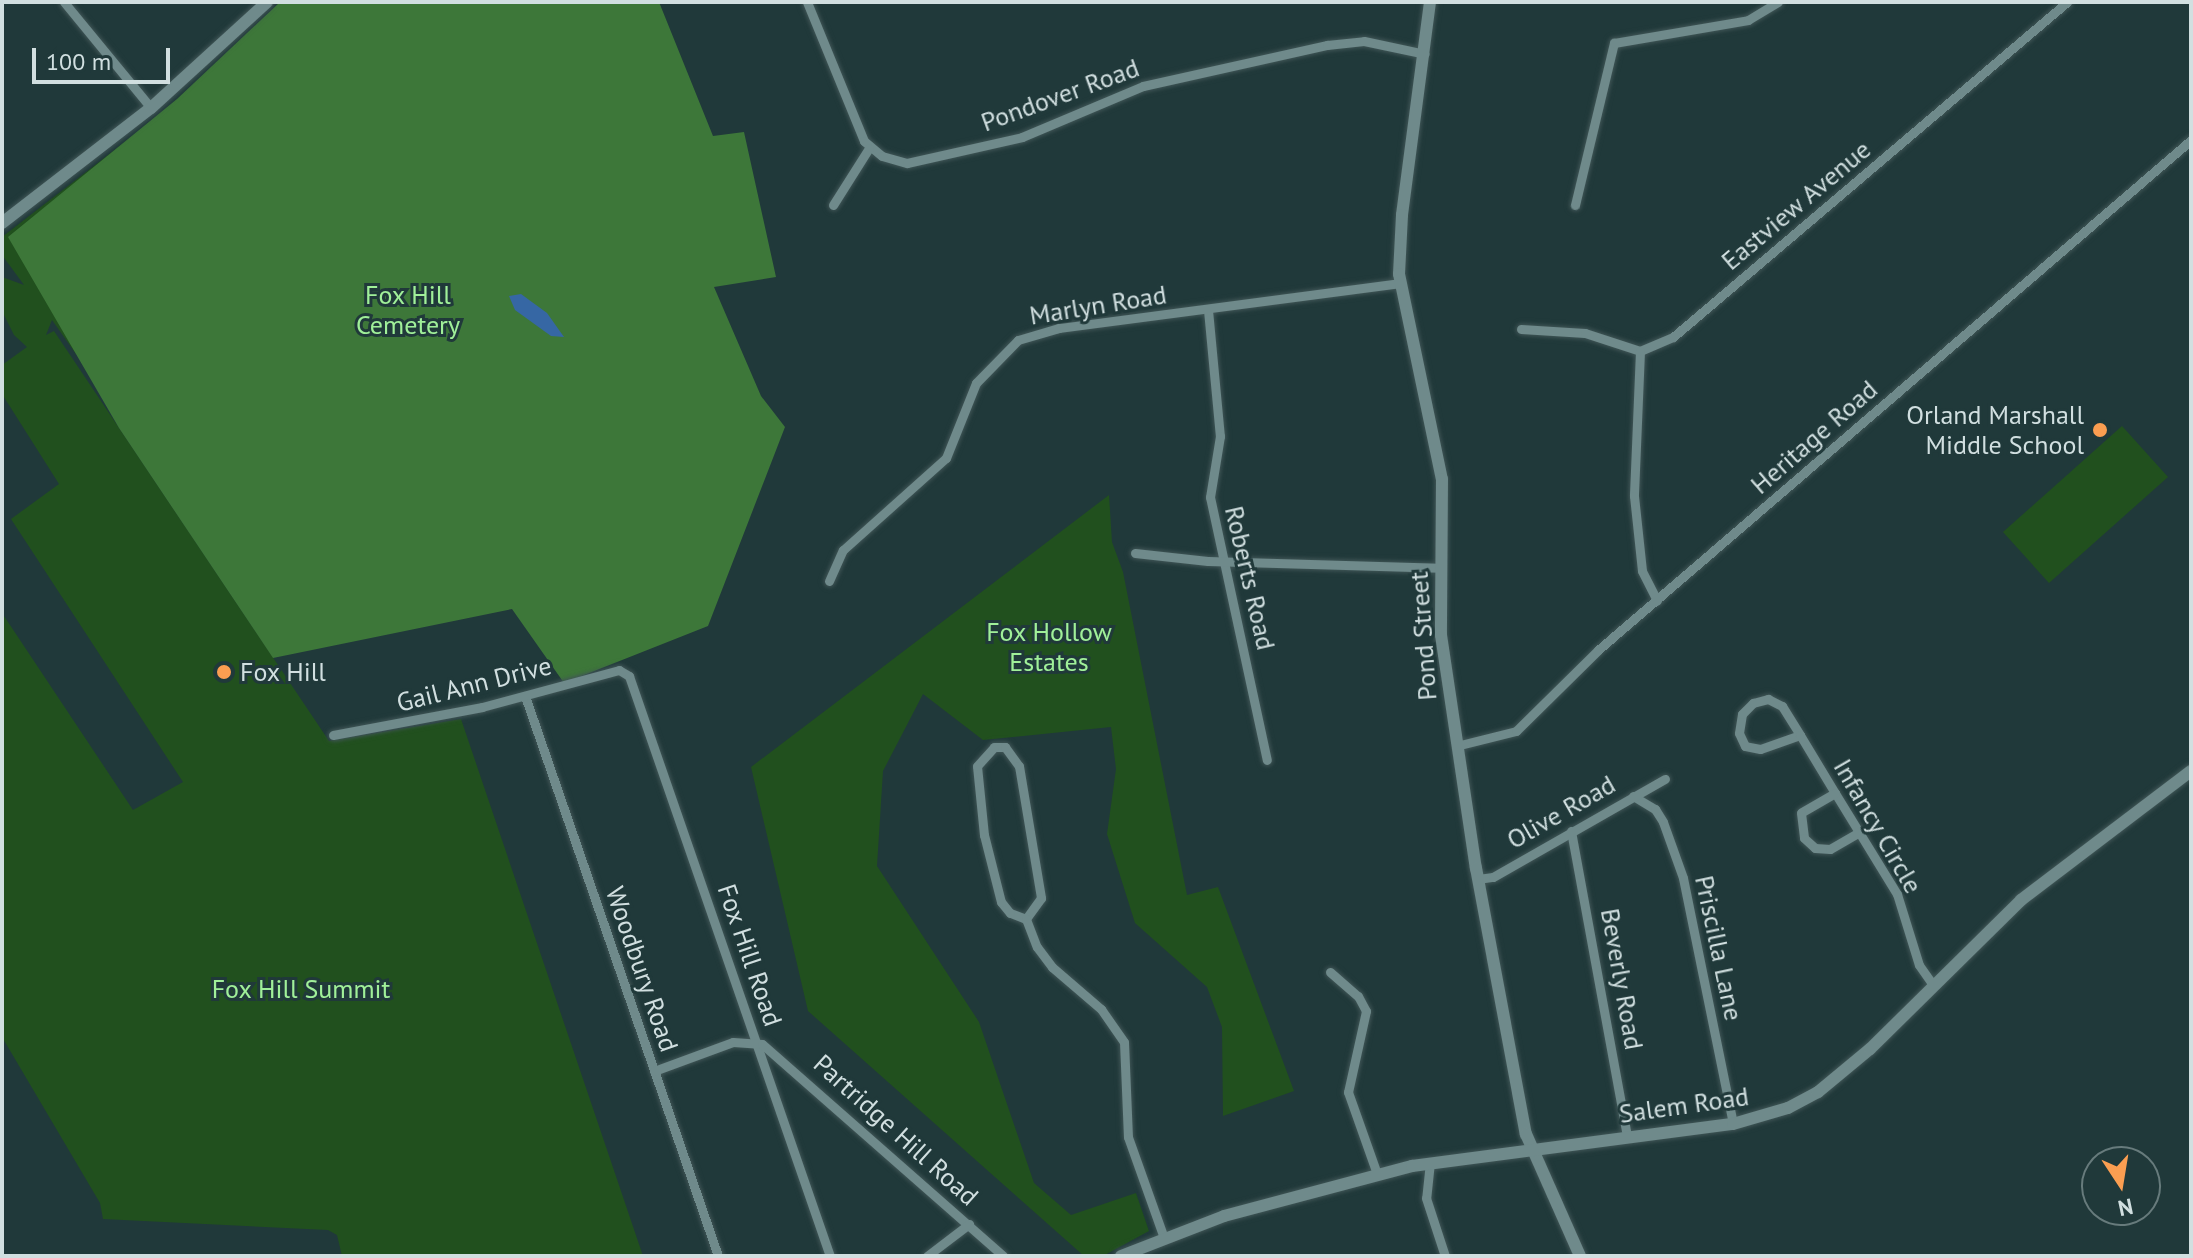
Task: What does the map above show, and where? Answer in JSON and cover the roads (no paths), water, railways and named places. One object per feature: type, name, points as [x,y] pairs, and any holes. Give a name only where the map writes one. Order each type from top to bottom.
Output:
[{"type":"main road","points":[[247,2],[252,17]]},
{"type":"main road","points":[[2,223],[151,108],[267,2]]},
{"type":"main road","name":"Pond Street","points":[[1430,2],[1401,223],[1400,283],[1442,479],[1439,568],[1441,635],[1478,879],[1532,1147],[1580,1256]]},
{"type":"main road","name":"Salem Road","points":[[1121,1256],[1164,1238],[1377,1174],[1430,1162],[1733,1124],[1771,1114],[1818,1092],[2045,880],[2191,771]]},
{"type":"street","points":[[64,2],[151,108]]},
{"type":"street","points":[[807,2],[819,41],[869,148],[833,205]]},
{"type":"street","points":[[1575,205],[1614,43],[1748,20],[1778,2]]},
{"type":"street","name":"Eastview Avenue","points":[[1640,351],[1673,337],[2067,2]]},
{"type":"street","name":"Pondover Road","points":[[869,148],[899,162],[938,159],[1044,129],[1143,86],[1336,43],[1370,42],[1425,54]]},
{"type":"street","name":"Heritage Road","points":[[1456,746],[1497,740],[1516,731],[1657,600],[2191,140]]},
{"type":"street","name":"Marlyn Road","points":[[829,581],[843,550],[946,458],[976,383],[1011,345],[1059,328],[1400,283]]},
{"type":"street","name":"Roberts Road","points":[[1208,310],[1220,436],[1210,497],[1267,760]]},
{"type":"street","points":[[1521,329],[1585,333],[1640,351],[1634,496],[1642,571],[1657,600]]},
{"type":"street","points":[[1135,553],[1223,561],[1439,568]]},
{"type":"street","name":"Gail Ann Drive","points":[[333,735],[397,726],[624,671]]},
{"type":"street","name":"Fox Hill Road","points":[[624,671],[830,1256]]},
{"type":"street","name":"Woodbury Road","points":[[525,696],[718,1256]]},
{"type":"street","name":"Infancy Circle","points":[[1800,735],[1760,749],[1745,746],[1739,733],[1742,714],[1753,703],[1768,699],[1782,706],[1800,735],[1897,894],[1919,965],[1933,985]]},
{"type":"street","points":[[1026,919],[1041,898],[1019,766],[1005,747],[994,747],[977,766],[984,835],[1001,902],[1010,913],[1026,919],[1037,947],[1052,967],[1101,1009],[1124,1042],[1128,1137],[1164,1238]]},
{"type":"street","name":"Olive Road","points":[[1478,879],[1493,877],[1665,779]]},
{"type":"street","points":[[1835,793],[1801,813],[1804,838],[1815,848],[1830,849],[1859,832]]},
{"type":"street","name":"Priscilla Lane","points":[[1633,796],[1655,809],[1663,822],[1683,878],[1733,1124]]},
{"type":"street","name":"Beverly Road","points":[[1571,831],[1627,1136]]},
{"type":"street","points":[[1330,972],[1358,996],[1366,1011],[1348,1092],[1377,1174]]},
{"type":"street","points":[[654,1071],[733,1042],[757,1043]]},
{"type":"street","name":"Partridge Hill Road","points":[[757,1043],[774,1050],[1003,1256]]},
{"type":"street","points":[[1430,1162],[1426,1198],[1445,1256]]},
{"type":"street","points":[[927,1256],[969,1224]]},
{"type":"water","points":[[521,294],[547,313],[564,337],[551,336],[515,310],[509,296]]},
{"type":"place","name":"Orland Marshall Middle School","points":[[2100,430]]},
{"type":"place","name":"Fox Hill","points":[[224,672]]},
{"type":"park label","name":"Fox Hill Cemetery","points":[[408,310]]},
{"type":"park label","name":"Fox Hollow Estates","points":[[1049,647]]},
{"type":"park label","name":"Fox Hill Summit","points":[[301,989]]}]
